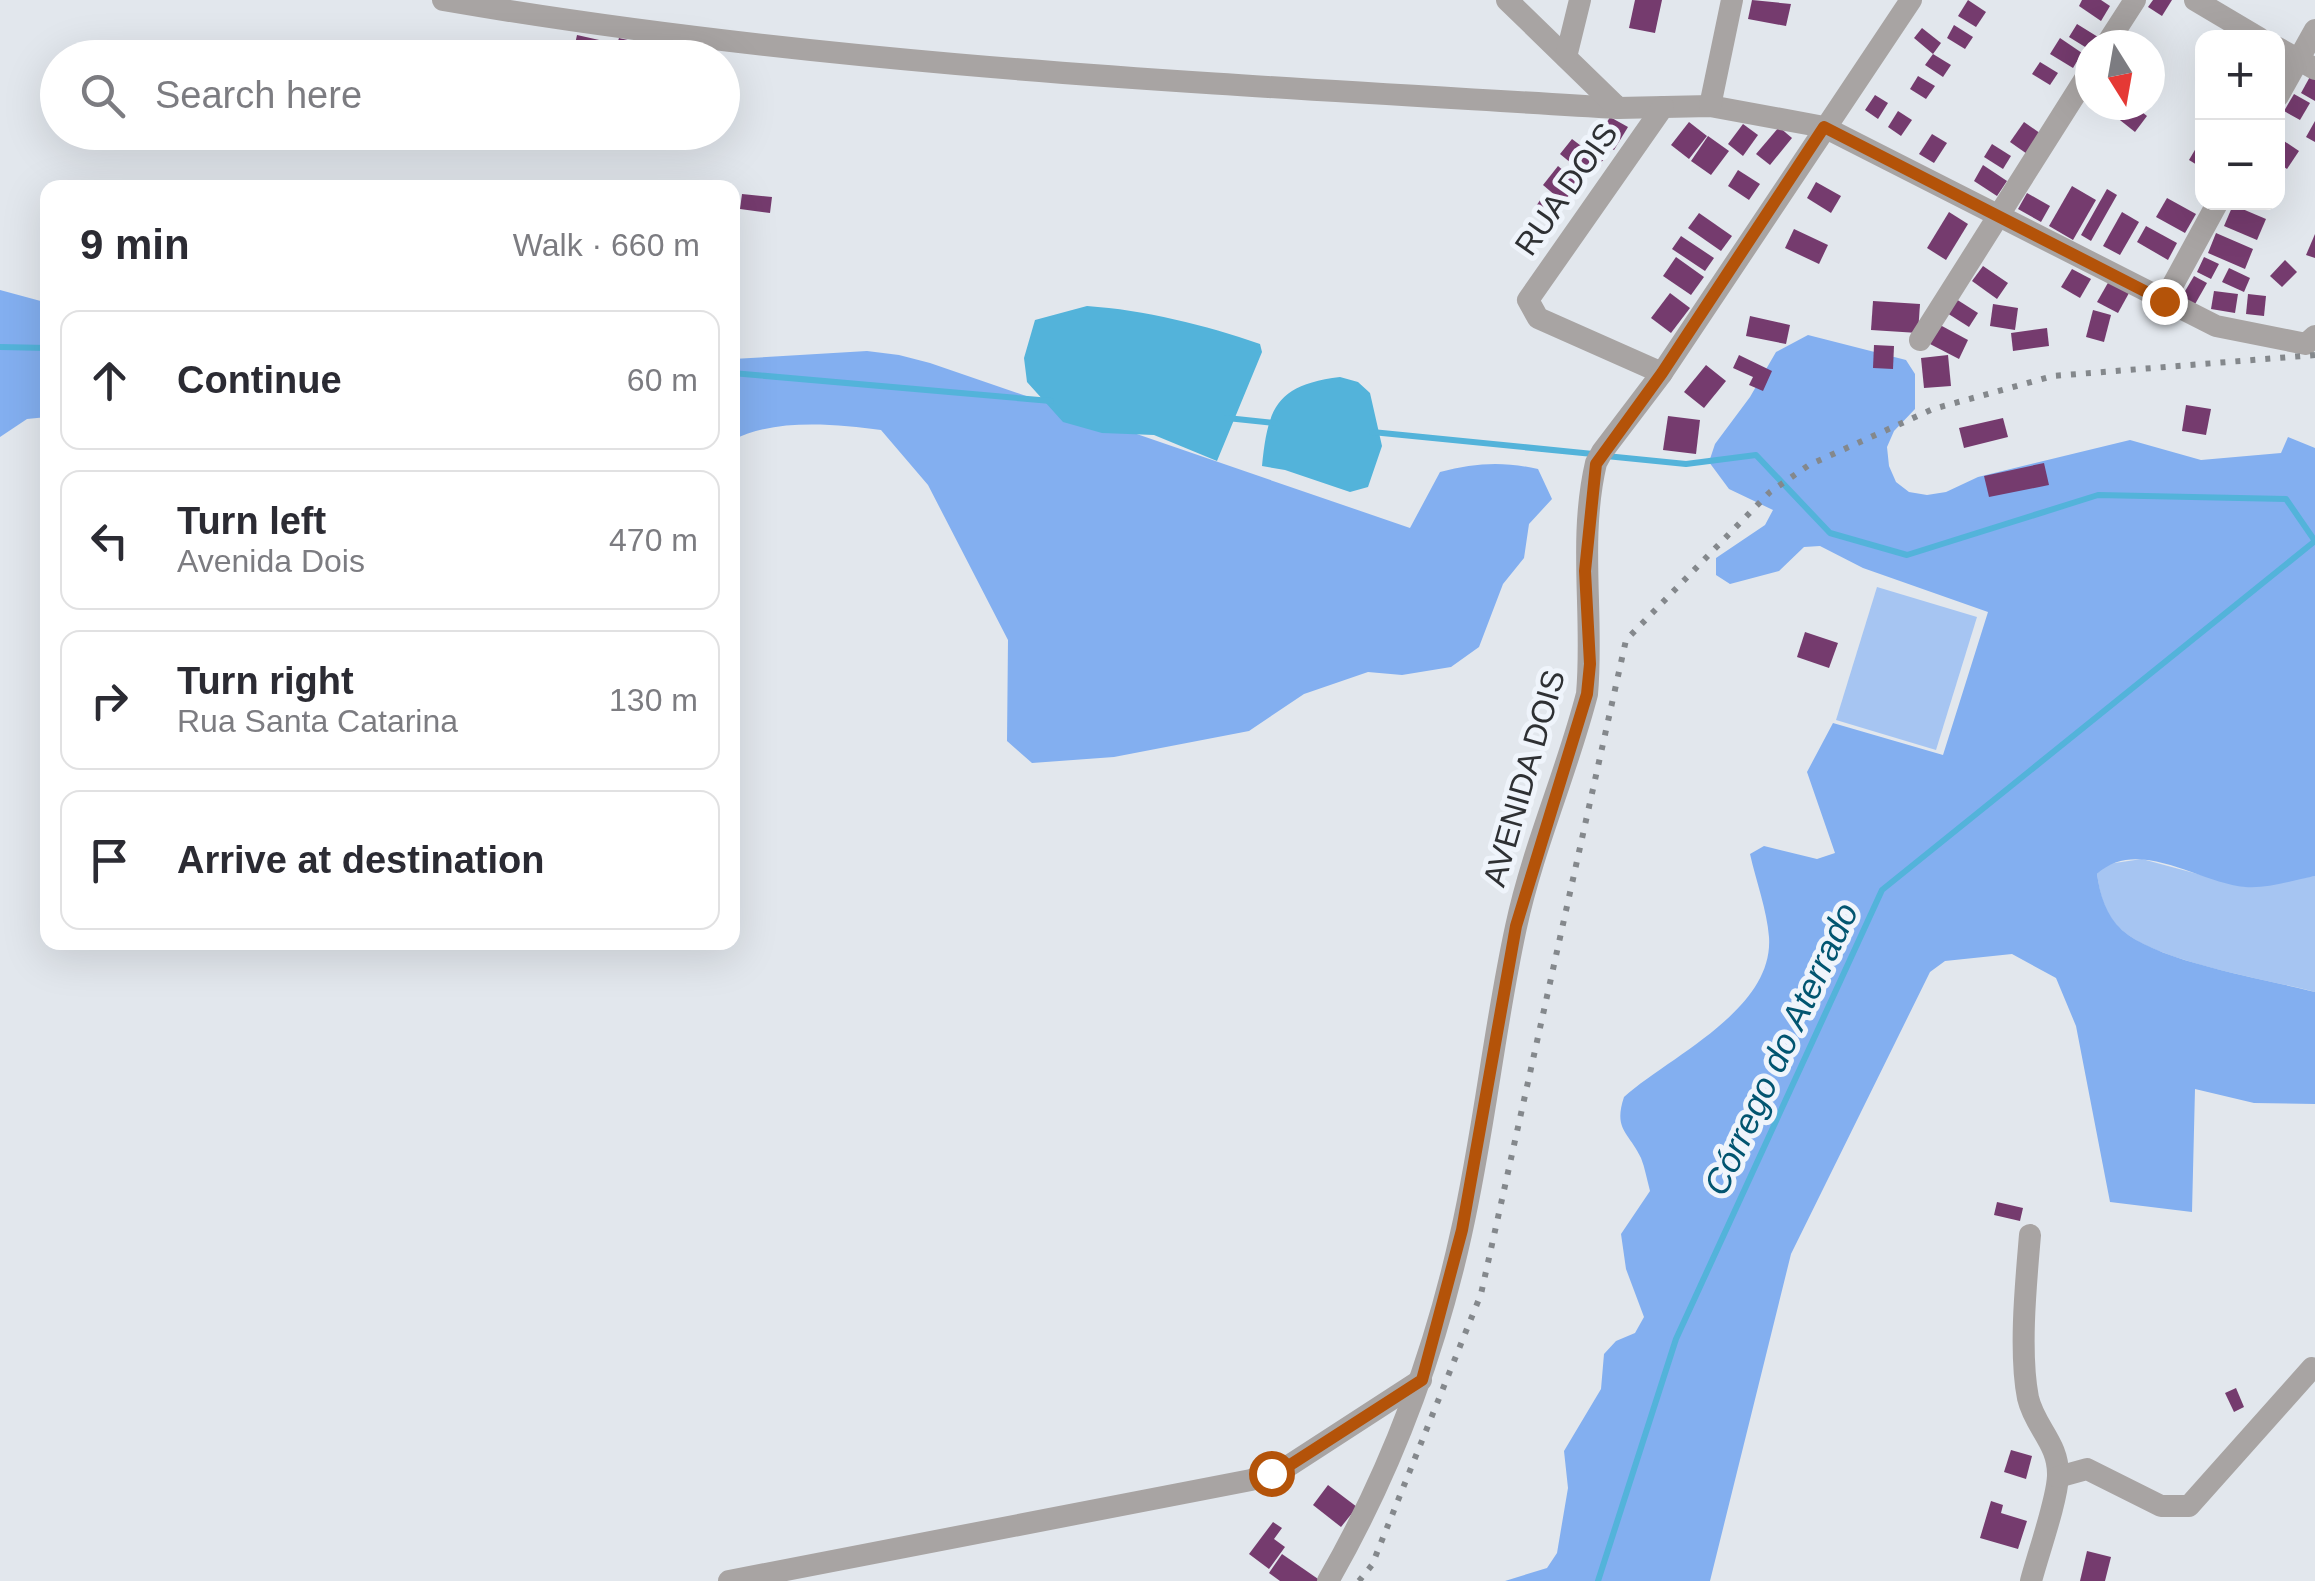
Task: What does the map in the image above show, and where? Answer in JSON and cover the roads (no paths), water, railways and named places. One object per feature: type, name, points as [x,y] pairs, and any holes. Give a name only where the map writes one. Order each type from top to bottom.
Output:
[{"type":"street","points":[[443,0],[720,40]]},
{"type":"street","points":[[1507,0],[1618,108]]},
{"type":"street","points":[[1566,57],[1580,0]]},
{"type":"street","points":[[1710,106],[1732,0]]},
{"type":"street","name":"AVENIDA DOIS","points":[[1328,1581],[1360,1525],[1422,1380],[1462,1230],[1516,926],[1587,694],[1590,664],[1585,571],[1599,458],[1662,373],[1911,0]]},
{"type":"street","points":[[2116,30],[2135,0]]},
{"type":"street","points":[[2195,0],[2246,30]]},
{"type":"street","points":[[2285,82],[2315,30]]},
{"type":"street","points":[[740,42],[986,68],[1618,108],[1710,106],[1824,127],[2216,326],[2310,340]]},
{"type":"street","points":[[1920,340],[2075,95]]},
{"type":"street","name":"RUA DOIS","points":[[1662,373],[1538,318],[1528,300],[1663,107]]},
{"type":"street","points":[[2164,301],[2214,210]]},
{"type":"street","points":[[2030,1235],[2025,1341],[2028,1398],[2039,1427],[2054,1445],[2058,1477],[2031,1581]]},
{"type":"street","points":[[2058,1477],[2087,1470],[2160,1506],[2189,1506],[2312,1368]]},
{"type":"street","points":[[729,1581],[1252,1480],[1290,1465],[1422,1380]]},
{"type":"waterway","points":[[0,347],[40,348]]},
{"type":"waterway","points":[[740,374],[1051,401]]},
{"type":"waterway","points":[[1227,418],[1275,423]]},
{"type":"waterway","points":[[1372,432],[1593,454]]},
{"type":"waterway","points":[[1606,456],[1686,464],[1756,455],[1830,533],[1907,555],[2098,495],[2286,499],[2315,541]]},
{"type":"waterway","name":"Córrego do Aterrado","points":[[1598,1581],[1676,1339],[1882,890],[2315,541]]},
{"type":"railway","points":[[1359,1581],[1372,1565],[1481,1294],[1626,640],[1770,492],[1809,465],[1933,409],[2053,376],[2315,355]]}]
